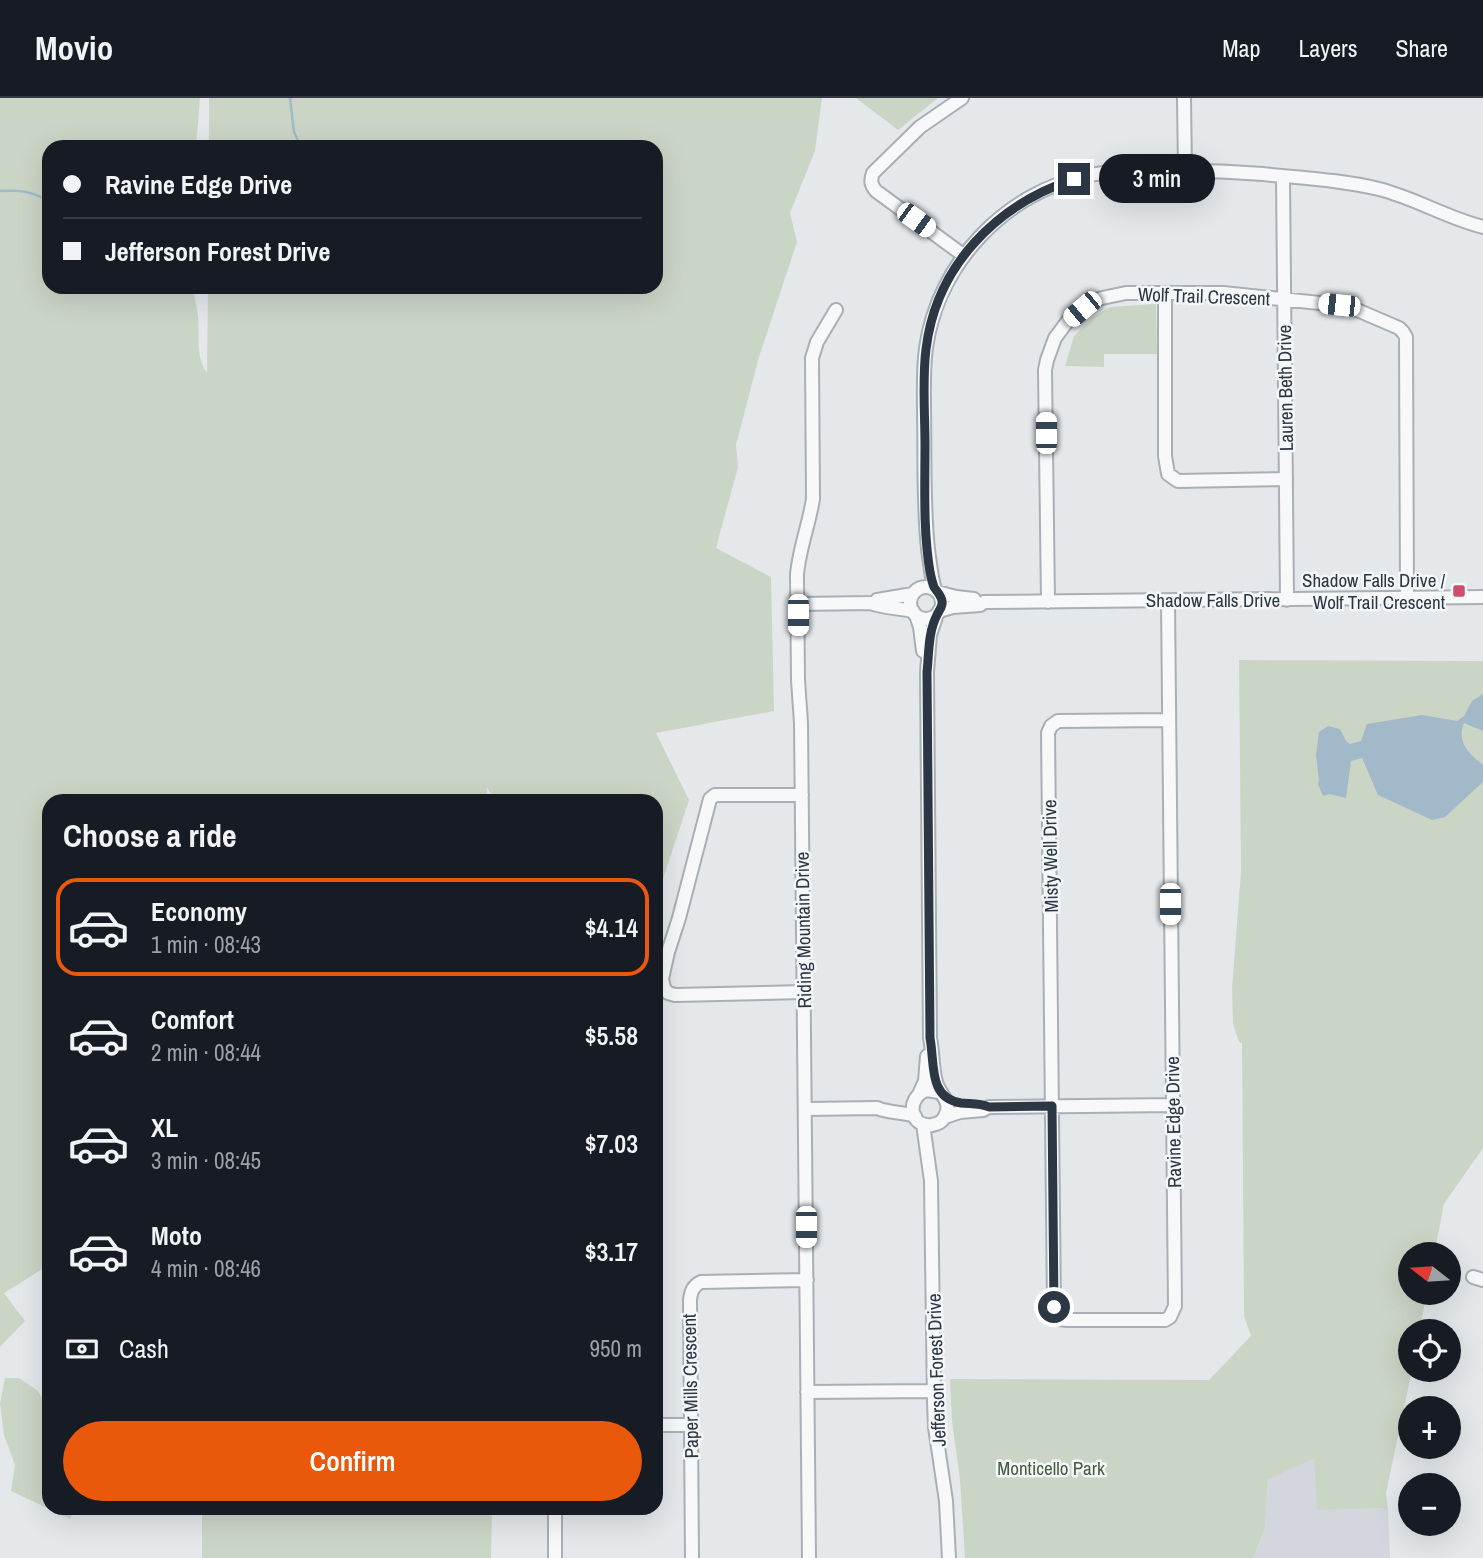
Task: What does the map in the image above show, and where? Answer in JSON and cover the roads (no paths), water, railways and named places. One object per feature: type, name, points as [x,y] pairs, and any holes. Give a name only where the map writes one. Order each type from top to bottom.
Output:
[{"type":"street","points":[[962,98],[920,127],[870,179],[876,191],[964,255]]},
{"type":"street","points":[[1184,98],[1185,170]]},
{"type":"street","points":[[942,1120],[948,1109],[935,1080],[930,1038],[927,672],[930,635],[942,601],[930,572],[926,535],[924,385],[926,348],[938,301],[946,284],[964,255],[1005,213],[1060,183],[1106,173],[1231,171],[1355,185],[1378,189],[1483,227]]},
{"type":"street","name":"Lauren Beth Drive","points":[[1283,177],[1287,600]]},
{"type":"street","name":"Wolf Trail Crescent","points":[[1048,601],[1047,360],[1055,338],[1070,318],[1094,301],[1126,293],[1223,293],[1339,305],[1357,310],[1403,332],[1406,337],[1406,598]]},
{"type":"street","points":[[1165,293],[1165,456],[1168,474],[1178,481],[1286,479]]},
{"type":"street","name":"Riding Mountain Drive","points":[[809,1558],[798,559],[813,499],[812,358],[817,342],[836,310]]},
{"type":"street","points":[[926,535],[921,572],[910,603],[920,627],[927,672]]},
{"type":"street","points":[[798,604],[870,603],[899,598],[926,587],[937,591]]},
{"type":"street","name":"Shadow Falls Drive","points":[[937,591],[984,602]]},
{"type":"street","name":"Shadow Falls Drive","points":[[938,613],[953,607],[979,605],[984,602],[1483,597]]},
{"type":"street","name":"Ravine Edge Drive","points":[[1052,1106],[1055,1316],[1067,1320],[1165,1320],[1170,1317],[1175,1306],[1168,601]]},
{"type":"street","points":[[870,603],[914,613],[919,617],[929,618],[938,613]]},
{"type":"street","name":"Misty Well Drive","points":[[1052,1106],[1048,733],[1051,726],[1058,721],[1169,720]]},
{"type":"street","points":[[663,974],[710,799],[715,795],[802,795]]},
{"type":"street","points":[[663,984],[668,993],[675,995],[804,992]]},
{"type":"street","points":[[919,1120],[912,1108],[925,1081],[930,1038]]},
{"type":"street","points":[[806,1109],[877,1108],[906,1102],[929,1089],[960,1102],[989,1107]]},
{"type":"street","points":[[877,1108],[903,1112],[931,1125],[960,1112],[989,1107],[1173,1105]]},
{"type":"street","name":"Jefferson Forest Drive","points":[[919,1120],[931,1181]]},
{"type":"street","name":"Jefferson Forest Drive","points":[[942,1120],[935,1139],[931,1181],[933,1391],[935,1427],[946,1501],[949,1558]]},
{"type":"street","name":"Paper Mills Crescent","points":[[692,1558],[691,1291],[694,1285],[701,1282],[807,1280]]},
{"type":"street","points":[[807,1392],[933,1391]]},
{"type":"street","points":[[663,1425],[691,1425]]},
{"type":"street","points":[[555,1515],[555,1558]]},
{"type":"water","points":[[1483,694],[1483,731],[1464,723],[1462,736],[1465,747],[1483,765],[1483,782],[1445,817],[1432,820],[1378,795],[1362,758],[1351,761],[1346,798],[1329,794],[1323,796],[1318,784],[1316,755],[1319,732],[1328,726],[1340,729],[1350,744],[1361,741],[1367,724],[1422,715],[1457,721],[1464,716],[1472,701]]},
{"type":"waterway","points":[[290,98],[294,132],[298,140]]},
{"type":"waterway","points":[[0,191],[25,192],[42,198]]},
{"type":"place","name":"Shadow Falls Drive / Wolf Trail Crescent","points":[[1459,591]]},
{"type":"park label","name":"Monticello Park","points":[[1051,1468]]}]
